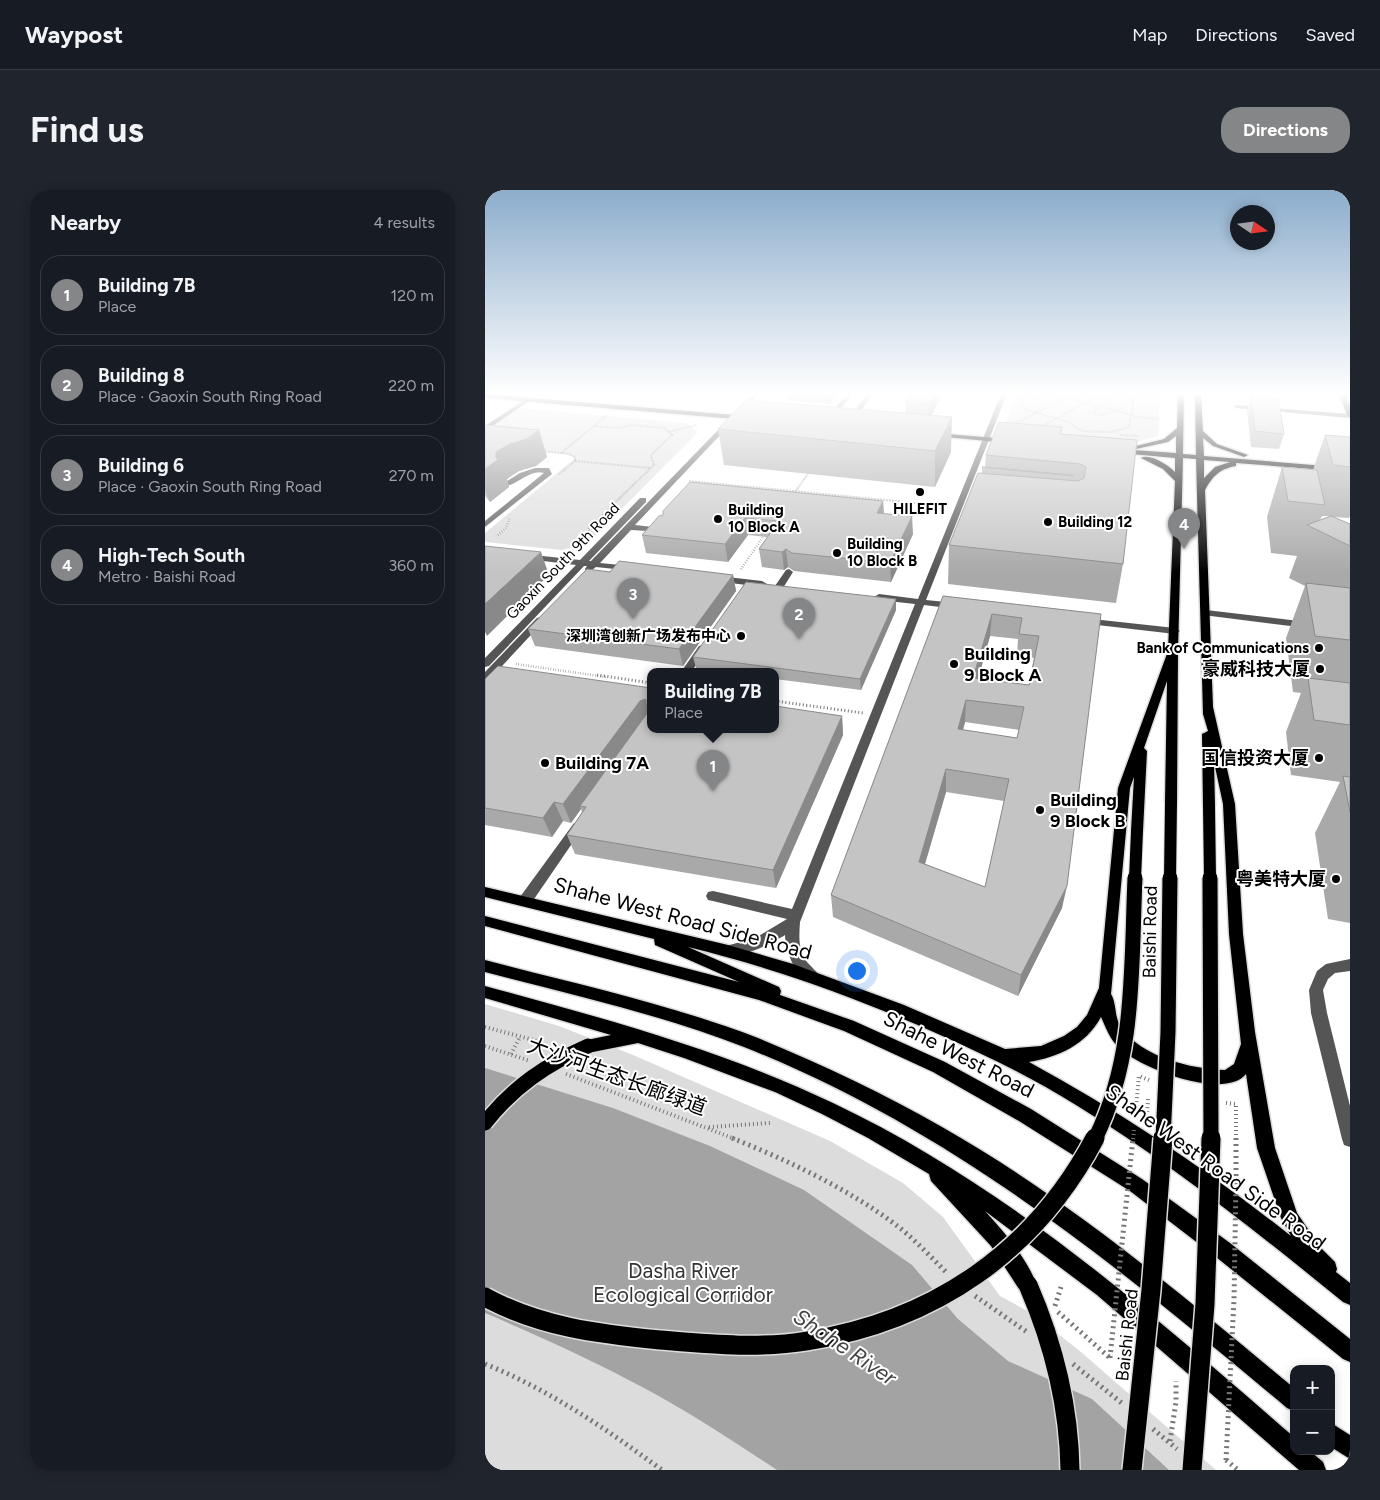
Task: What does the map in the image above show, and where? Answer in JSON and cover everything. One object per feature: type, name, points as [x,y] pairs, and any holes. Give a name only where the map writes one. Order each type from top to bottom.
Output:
[{"type":"main road","points":[[1138,454],[1161,463],[1179,481]]},
{"type":"main road","name":"Baishi Road","points":[[1132,1470],[1154,1265],[1169,1026],[1173,651],[1179,454]]},
{"type":"main road","points":[[1187,454],[1350,470]]},
{"type":"main road","points":[[1236,454],[1250,459],[1350,464]]},
{"type":"main road","points":[[1192,1470],[1205,1296],[1212,1125],[1213,1020],[1206,613],[1200,455]]},
{"type":"main road","points":[[1201,491],[1205,481],[1215,470],[1250,459]]},
{"type":"main road","points":[[1173,651],[1124,788],[1106,988],[1109,1016],[1123,1042],[1144,1058],[1185,1071],[1228,1077],[1238,1072],[1244,1063],[1247,1049],[1247,1032]]},
{"type":"main road","points":[[1208,707],[1229,804],[1236,934],[1247,1032],[1266,1148],[1290,1218],[1314,1255],[1350,1294]]},
{"type":"main road","points":[[485,1297],[498,1305],[525,1316],[587,1330],[717,1345],[776,1346],[833,1338],[896,1319],[931,1304],[975,1278],[1015,1247],[1052,1206],[1091,1147],[1110,1106],[1122,1067],[1129,1018],[1142,736]]},
{"type":"main road","name":"Shahe West Road Side Road","points":[[485,892],[728,951],[813,977],[899,1010],[1001,1055],[1081,1099],[1178,1163],[1264,1226],[1350,1294]]},
{"type":"main road","points":[[597,919],[714,963],[849,1026]]},
{"type":"main road","name":"Shahe West Road","points":[[485,921],[729,985],[807,1009],[895,1045],[983,1091],[1136,1185],[1223,1250],[1350,1352]]},
{"type":"main road","points":[[485,966],[721,1032],[815,1070],[898,1111],[1037,1198],[1092,1236],[1290,1399]]},
{"type":"main road","points":[[1001,1055],[1019,1056],[1036,1054],[1072,1039],[1084,1030],[1099,1012],[1106,988]]},
{"type":"main road","points":[[485,992],[641,1036],[706,1057],[780,1086],[873,1131],[917,1156],[991,1203],[1079,1268],[1315,1470]]},
{"type":"main road","points":[[485,1123],[501,1102],[530,1077],[558,1059],[588,1046],[615,1039],[641,1036]]},
{"type":"main road","points":[[917,1156],[984,1220],[1015,1261],[1028,1285],[1046,1330],[1060,1376],[1068,1424],[1070,1470]]},
{"type":"main road","points":[[1335,1436],[1350,1448]]},
{"type":"street","name":"Gaoxin South 9th Road","points":[[485,664],[581,563],[692,454]]},
{"type":"street","name":"Gaoxin South 9th Road","points":[[485,678],[629,527],[696,454]]},
{"type":"street","points":[[813,977],[801,968],[796,959],[793,947],[794,918],[979,454]]},
{"type":"street","points":[[485,525],[548,474],[546,470],[536,469],[525,472],[510,483]]},
{"type":"street","points":[[964,493],[973,494]]},
{"type":"street","points":[[960,503],[970,504]]},
{"type":"street","points":[[491,510],[502,511]]},
{"type":"street","points":[[629,527],[662,530]]},
{"type":"street","points":[[513,555],[642,570]]},
{"type":"street","points":[[710,578],[746,586],[784,586],[789,572]]},
{"type":"street","points":[[865,596],[969,608]]},
{"type":"street","points":[[1206,613],[1321,626]]},
{"type":"street","points":[[1074,620],[1175,631]]},
{"type":"street","points":[[689,668],[707,642]]},
{"type":"street","points":[[525,902],[583,819]]},
{"type":"street","points":[[713,896],[794,918]]},
{"type":"street","points":[[728,951],[755,944],[775,936],[794,918]]},
{"type":"street","points":[[1350,965],[1331,968],[1322,975],[1316,990],[1319,1013],[1350,1139]]},
{"type":"path","points":[[595,540],[588,529],[654,465],[651,455],[652,454]]},
{"type":"path","points":[[575,461],[651,468]]},
{"type":"path","points":[[790,499],[811,469]]},
{"type":"path","points":[[689,481],[947,506]]},
{"type":"path","points":[[741,568],[769,530]]},
{"type":"path","points":[[516,664],[647,682]]},
{"type":"path","points":[[779,702],[863,713]]},
{"type":"path","points":[[485,1027],[537,1041]]},
{"type":"path","points":[[511,1054],[520,1036]]},
{"type":"path","name":"大沙河生态长廊绿道","points":[[485,1046],[538,1064]]},
{"type":"path","name":"大沙河生态长廊绿道","points":[[565,1074],[708,1127],[769,1123]]},
{"type":"path","points":[[1061,1287],[1054,1309],[1110,1358],[1139,1076],[1149,1079],[1149,1088]]},
{"type":"path","points":[[1147,1116],[1148,1097]]},
{"type":"path","points":[[1226,1111],[1226,1102],[1236,1104],[1234,1300],[1226,1460],[1238,1470]]},
{"type":"path","points":[[485,1364],[564,1401],[663,1470]]},
{"type":"path","points":[[1169,1442],[1176,1402],[1177,1381]]},
{"type":"green space","points":[[563,454],[676,454],[588,543],[562,550],[485,542],[485,533],[574,459]]},
{"type":"green space","name":"Dasha River Ecological Corridor","points":[[485,1004],[559,1026],[633,1055],[830,1141],[903,1183],[943,1217],[1000,1296],[1033,1314],[1081,1352],[1216,1470],[485,1470]]},
{"type":"water","name":"Dasha River Ecological Corridor","points":[[485,1068],[613,1108],[710,1146],[804,1190],[912,1265],[958,1319],[1008,1361],[1092,1399],[1169,1470],[777,1470],[661,1397],[605,1368],[485,1313]]},
{"type":"building","points":[[485,454],[496,454],[496,458],[499,459],[485,469]]},
{"type":"building","name":"Building 12","points":[[1135,454],[1123,564],[949,545],[978,473],[1078,481],[1084,478],[1086,467],[1080,464],[986,455]]},
{"type":"building","points":[[1330,454],[1350,454],[1350,467],[1333,465]]},
{"type":"building","points":[[982,467],[1073,475],[1073,476]]},
{"type":"building","points":[[1282,467],[1317,470],[1325,505],[1288,501]]},
{"type":"building","points":[[690,482],[883,501],[877,513],[912,516],[890,563],[792,553],[786,549],[782,552],[759,549],[779,521],[745,518],[725,544],[642,535],[659,516],[663,515],[663,511]]},
{"type":"building","points":[[1331,516],[1350,524],[1350,546],[1307,525]]},
{"type":"building","points":[[485,546],[541,552],[485,604]]},
{"type":"building","points":[[619,561],[733,575],[679,649],[528,629],[587,569],[610,572]]},
{"type":"building","points":[[746,582],[896,599],[860,679],[693,657]]},
{"type":"building","points":[[1306,583],[1350,588],[1350,640],[1315,636]]},
{"type":"building","name":"Building 9 Block B","points":[[943,596],[1101,614],[1067,886],[1021,975],[831,895]],"holes":[[[992,614],[1022,618],[1019,634],[1039,636],[1029,685],[973,678]],[[966,700],[1024,707],[1017,738],[958,729]],[[946,769],[1009,779],[985,887],[919,862]]]},
{"type":"building","points":[[498,666],[647,687],[647,701],[645,699],[640,701],[563,804],[554,802],[543,818],[485,808],[485,679]]},
{"type":"building","points":[[1308,678],[1350,683],[1350,725],[1314,720]]},
{"type":"building","points":[[779,707],[842,716],[773,870],[567,835],[586,807],[580,806],[647,713],[647,733],[779,733]]},
{"type":"building","points":[[1343,776],[1350,777],[1350,812]]},
{"type":"place","name":"HILEFIT","points":[[920,492]]},
{"type":"place","name":"Building 10 Block A","points":[[718,519]]},
{"type":"place","name":"Building 12","points":[[1048,522]]},
{"type":"place","name":"High-Tech South","points":[[1184,549]]},
{"type":"place","name":"Building 10 Block B","points":[[837,553]]},
{"type":"place","name":"Building 6","points":[[633,619]]},
{"type":"place","name":"深圳湾创新广场发布中心","points":[[741,636]]},
{"type":"place","name":"Building 8","points":[[799,639]]},
{"type":"place","name":"Bank of Communications","points":[[1319,648]]},
{"type":"place","name":"Building 9 Block A","points":[[954,664]]},
{"type":"place","name":"豪威科技大厦","points":[[1320,669]]},
{"type":"place","name":"国信投资大厦","points":[[1319,758]]},
{"type":"place","name":"Building 7A","points":[[545,763]]},
{"type":"place","name":"Building 7B","points":[[713,791]]},
{"type":"place","name":"Building 9 Block B","points":[[1040,810]]},
{"type":"place","name":"粤美特大厦","points":[[1336,879]]},
{"type":"water label","name":"Shahe River","points":[[845,1347]]}]
